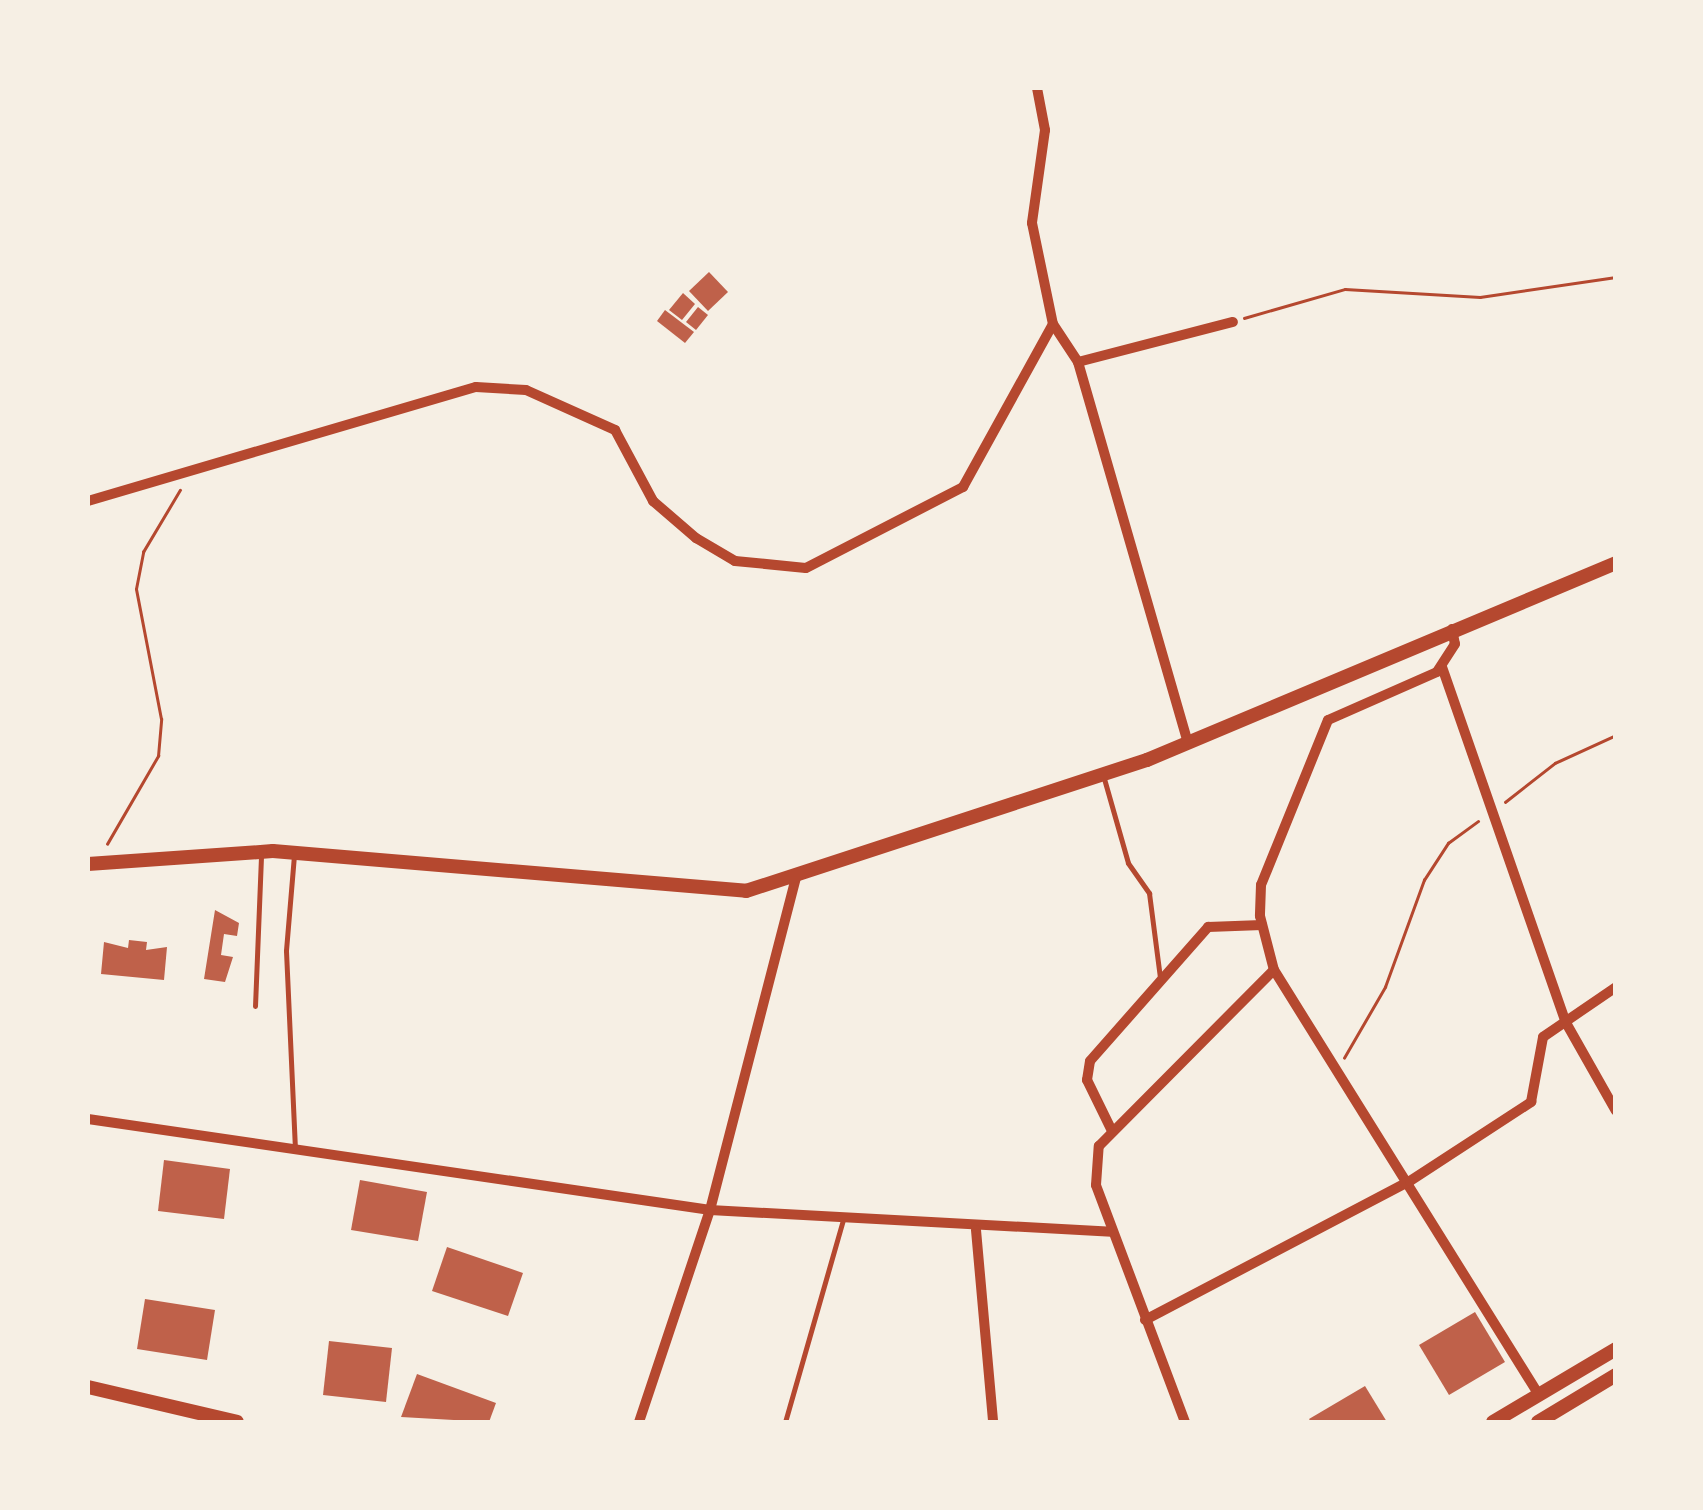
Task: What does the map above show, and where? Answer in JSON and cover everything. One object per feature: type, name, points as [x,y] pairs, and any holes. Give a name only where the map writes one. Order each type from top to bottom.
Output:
[{"type":"street","points":[[1037,88],[1045,130],[1032,223],[1053,324],[1078,362],[1188,742]]},
{"type":"street","points":[[1078,362],[1233,322]]},
{"type":"street","points":[[88,501],[196,466],[476,387],[526,390],[616,430],[653,501],[696,538],[735,561],[806,568],[940,507],[963,487],[1053,324]]},
{"type":"street","points":[[92,864],[294,852],[746,891],[1102,776],[1452,627],[1616,564]]},
{"type":"street","points":[[1452,627],[1454,644],[1442,667],[1328,720],[1261,885],[1262,926],[1274,970],[1410,1180],[1540,1396]]},
{"type":"street","points":[[1442,667],[1566,1021],[1616,1111]]},
{"type":"street","points":[[639,1422],[710,1210],[796,878]]},
{"type":"street","points":[[1112,1131],[1087,1068],[1208,927],[1262,926]]},
{"type":"street","points":[[1185,1422],[1096,1185],[1100,1146],[1274,970]]},
{"type":"street","points":[[1145,1320],[1410,1180],[1532,1102],[1544,1037],[1616,987]]},
{"type":"street","points":[[88,1118],[295,1152],[710,1210],[976,1230],[1111,1232]]},
{"type":"street","points":[[976,1230],[992,1422]]},
{"type":"street","points":[[1493,1422],[1616,1349]]},
{"type":"street","points":[[1538,1422],[1616,1375]]},
{"type":"street","points":[[88,1387],[237,1422]]},
{"type":"lane","points":[[1102,776],[1128,863],[1148,892],[1161,981]]},
{"type":"lane","points":[[255,1006],[262,852]]},
{"type":"lane","points":[[294,852],[286,952],[295,1152]]},
{"type":"lane","points":[[785,1422],[843,1220]]},
{"type":"path","points":[[1233,322],[1345,288],[1480,297],[1616,277]]},
{"type":"path","points":[[92,864],[158,756],[162,719],[136,589],[143,552],[196,466]]},
{"type":"path","points":[[1337,1067],[1384,987],[1424,880],[1448,844],[1554,763],[1616,735]]},
{"type":"building","points":[[709,272],[728,292],[708,311],[689,291]]},
{"type":"building","points":[[683,293],[695,304],[682,320],[669,310]]},
{"type":"building","points":[[698,307],[708,315],[696,330],[686,322]]},
{"type":"building","points":[[665,310],[694,332],[685,343],[657,321]]},
{"type":"building","points":[[215,910],[239,923],[237,936],[224,934],[221,955],[233,957],[225,982],[204,979]]},
{"type":"building","points":[[129,940],[147,942],[146,950],[167,947],[164,980],[101,974],[104,942],[128,948]]},
{"type":"building","points":[[164,1160],[230,1169],[224,1219],[158,1211]]},
{"type":"building","points":[[360,1180],[427,1192],[418,1241],[351,1230]]},
{"type":"building","points":[[447,1247],[523,1273],[508,1316],[432,1291]]},
{"type":"building","points":[[145,1299],[215,1310],[207,1360],[137,1349]]},
{"type":"building","points":[[1475,1312],[1505,1362],[1449,1395],[1419,1345]]},
{"type":"building","points":[[329,1341],[392,1348],[386,1402],[323,1395]]},
{"type":"building","points":[[417,1374],[496,1403],[489,1422],[401,1417]]},
{"type":"building","points":[[1365,1386],[1387,1422],[1309,1419]]}]
